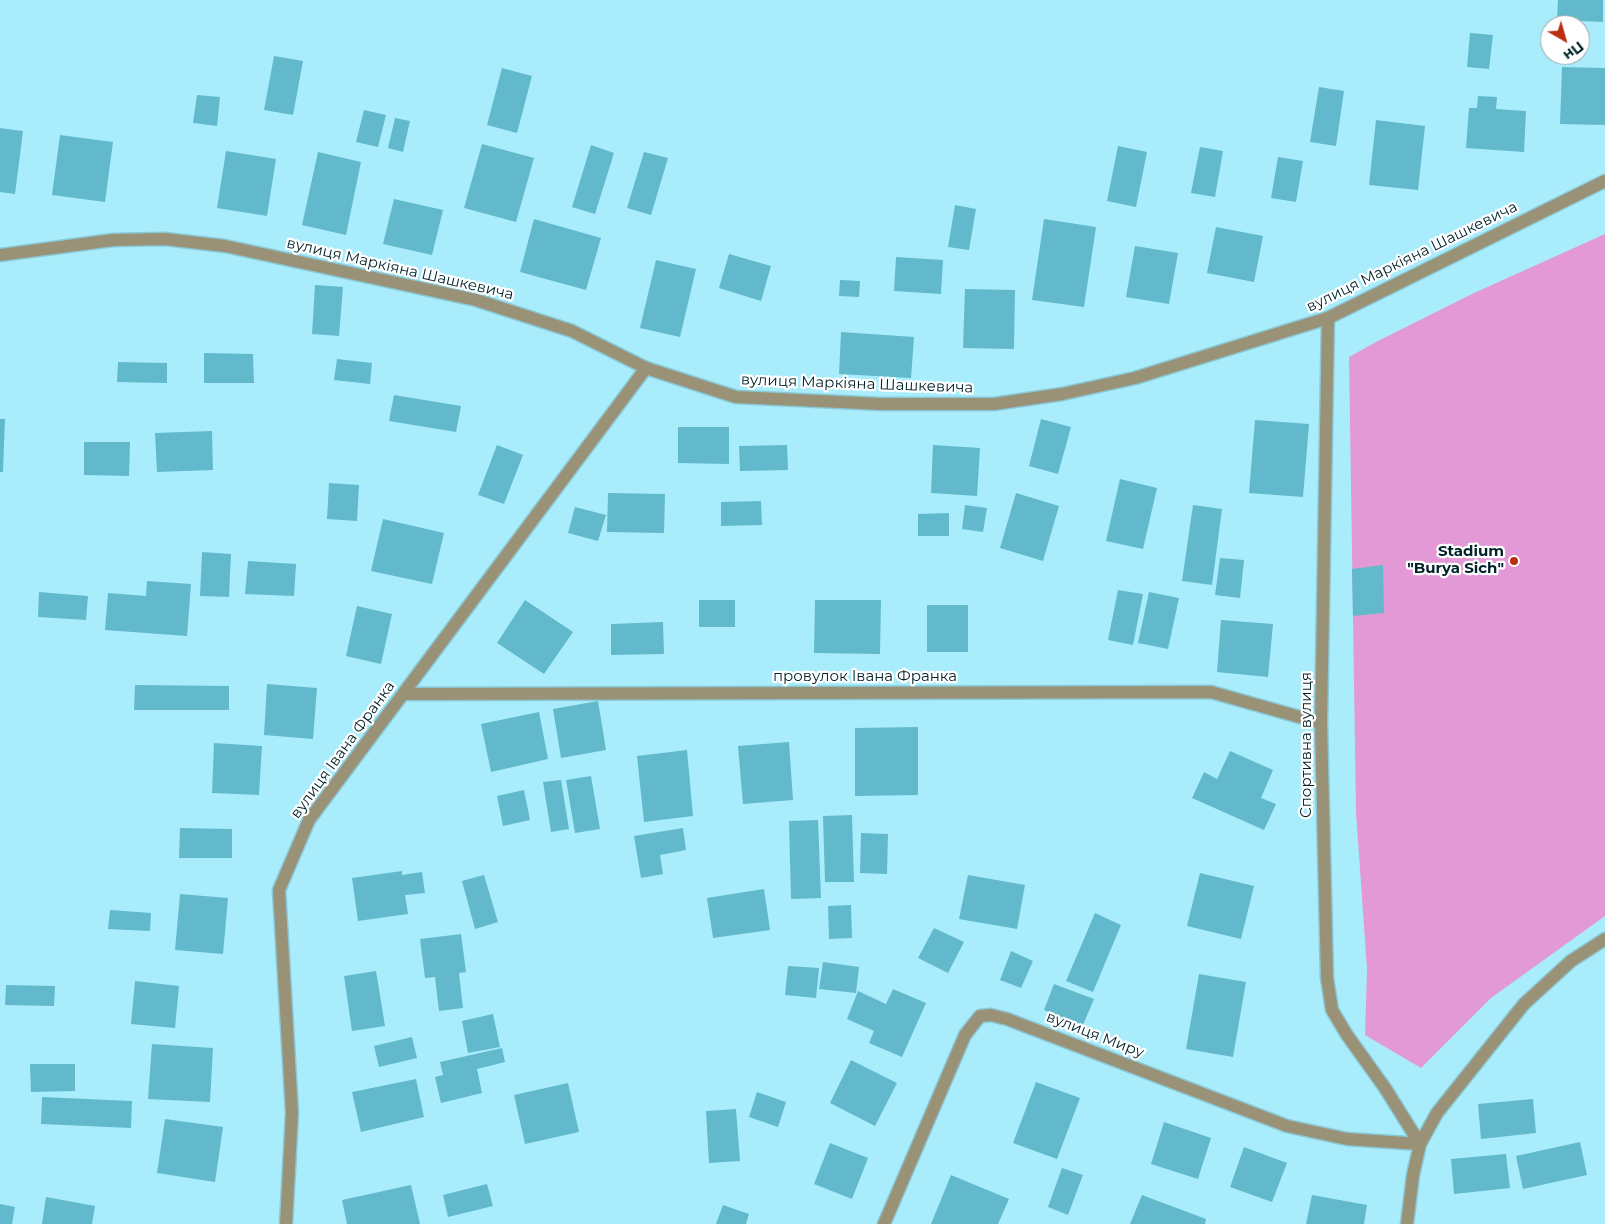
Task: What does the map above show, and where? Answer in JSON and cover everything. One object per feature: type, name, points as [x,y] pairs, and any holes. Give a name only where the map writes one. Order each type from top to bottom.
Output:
[{"type":"street","name":"вулиця Маркіяна Шашкевича","points":[[0,254],[113,240],[165,239],[225,246],[476,300],[572,331],[646,368],[736,397],[881,404],[994,404],[1062,394],[1136,378],[1328,318],[1605,181]]},
{"type":"street","name":"Спортивна вулиця","points":[[1328,318],[1321,723],[1327,978],[1332,1010],[1347,1036],[1385,1088],[1420,1144]]},
{"type":"street","name":"вулиця Івана Франка","points":[[286,1224],[292,1113],[279,890],[309,820],[646,368]]},
{"type":"street","name":"провулок Івана Франка","points":[[404,694],[1211,692],[1321,723]]},
{"type":"street","points":[[1407,1224],[1412,1175],[1420,1144],[1437,1113],[1524,1004],[1571,961],[1605,939]]},
{"type":"street","name":"вулиця Миру","points":[[884,1224],[965,1035],[980,1016],[991,1014],[1287,1126],[1347,1139],[1420,1144]]},
{"type":"shaded area","points":[[1605,234],[1605,916],[1491,998],[1421,1068],[1365,1035],[1367,969],[1356,812],[1349,357],[1474,293]]},
{"type":"building","points":[[1558,0],[1603,0],[1603,22],[1590,21],[1590,15],[1557,15]]},
{"type":"building","points":[[1470,33],[1493,35],[1489,69],[1467,67]]},
{"type":"building","points":[[274,56],[303,61],[293,115],[264,110]]},
{"type":"building","points":[[1562,67],[1605,68],[1605,125],[1560,124]]},
{"type":"building","points":[[502,68],[532,76],[517,133],[487,125]]},
{"type":"building","points":[[1319,87],[1344,91],[1336,146],[1310,142]]},
{"type":"building","points":[[197,95],[220,97],[217,126],[193,123]]},
{"type":"building","points":[[1478,96],[1497,97],[1496,109],[1526,111],[1524,152],[1466,148],[1469,108],[1477,108]]},
{"type":"building","points":[[364,110],[386,115],[378,147],[356,142]]},
{"type":"building","points":[[395,118],[410,121],[403,152],[388,148]]},
{"type":"building","points":[[1376,120],[1425,126],[1418,190],[1369,185]]},
{"type":"building","points":[[0,128],[23,131],[15,194],[0,192]]},
{"type":"building","points":[[60,135],[113,142],[105,202],[52,195]]},
{"type":"building","points":[[482,144],[534,158],[516,222],[464,208]]},
{"type":"building","points":[[591,145],[614,153],[595,214],[572,207]]},
{"type":"building","points":[[1118,146],[1147,152],[1136,207],[1107,201]]},
{"type":"building","points":[[1200,147],[1223,151],[1215,197],[1191,193]]},
{"type":"building","points":[[226,151],[276,159],[267,216],[217,208]]},
{"type":"building","points":[[318,152],[361,162],[346,235],[302,225]]},
{"type":"building","points":[[644,152],[668,158],[651,215],[627,208]]},
{"type":"building","points":[[1278,157],[1303,161],[1296,202],[1271,198]]},
{"type":"building","points":[[394,199],[443,210],[432,255],[383,244]]},
{"type":"building","points":[[955,205],[976,209],[969,250],[948,247]]},
{"type":"building","points":[[534,219],[601,238],[586,290],[520,272]]},
{"type":"building","points":[[1044,219],[1096,227],[1084,307],[1032,300]]},
{"type":"building","points":[[1216,227],[1263,236],[1254,282],[1207,273]]},
{"type":"building","points":[[1135,246],[1178,253],[1169,304],[1126,297]]},
{"type":"building","points":[[729,254],[771,266],[761,301],[719,288]]},
{"type":"building","points":[[896,257],[943,260],[941,294],[894,291]]},
{"type":"building","points":[[656,260],[696,269],[680,337],[640,328]]},
{"type":"building","points":[[840,280],[860,281],[859,297],[839,296]]},
{"type":"building","points":[[315,285],[343,287],[339,336],[312,334]]},
{"type":"building","points":[[965,289],[1015,290],[1014,349],[963,348]]},
{"type":"building","points":[[841,332],[914,337],[911,378],[839,374]]},
{"type":"building","points":[[204,353],[253,354],[254,383],[204,383]]},
{"type":"building","points":[[337,359],[372,363],[370,384],[334,380]]},
{"type":"building","points":[[118,362],[167,363],[167,383],[117,382]]},
{"type":"building","points":[[394,395],[461,406],[456,432],[389,421]]},
{"type":"building","points":[[0,419],[5,419],[3,472],[0,472]]},
{"type":"building","points":[[1041,419],[1071,427],[1058,474],[1029,466]]},
{"type":"building","points":[[1255,420],[1309,424],[1303,497],[1249,493]]},
{"type":"building","points":[[678,427],[729,427],[729,464],[678,463]]},
{"type":"building","points":[[212,431],[213,470],[157,472],[155,433]]},
{"type":"building","points":[[84,442],[130,442],[129,476],[84,475]]},
{"type":"building","points":[[497,445],[523,455],[504,504],[478,495]]},
{"type":"building","points":[[787,445],[788,470],[740,471],[739,446]]},
{"type":"building","points":[[933,445],[980,448],[977,496],[931,493]]},
{"type":"building","points":[[1120,479],[1157,488],[1143,549],[1106,541]]},
{"type":"building","points":[[329,483],[359,485],[357,521],[327,519]]},
{"type":"building","points":[[608,493],[665,494],[664,533],[607,532]]},
{"type":"building","points":[[1016,493],[1059,506],[1043,561],[1000,548]]},
{"type":"building","points":[[761,501],[762,525],[721,526],[721,502]]},
{"type":"building","points":[[965,505],[987,508],[983,532],[962,529]]},
{"type":"building","points":[[1193,505],[1222,509],[1212,585],[1182,581]]},
{"type":"building","points":[[575,507],[606,515],[598,541],[568,533]]},
{"type":"building","points":[[949,513],[949,536],[918,536],[918,514]]},
{"type":"building","points":[[383,519],[444,533],[432,584],[371,571]]},
{"type":"building","points":[[202,552],[231,554],[229,597],[200,596]]},
{"type":"building","points":[[1220,558],[1244,560],[1240,598],[1215,595]]},
{"type":"building","points":[[248,561],[296,564],[294,596],[245,594]]},
{"type":"building","points":[[1383,565],[1384,613],[1353,616],[1352,569]]},
{"type":"building","points":[[147,581],[191,584],[187,636],[105,630],[108,593],[146,596]]},
{"type":"building","points":[[1118,590],[1143,594],[1133,645],[1108,640]]},
{"type":"building","points":[[39,592],[88,596],[86,620],[38,617]]},
{"type":"building","points":[[1149,592],[1179,598],[1168,649],[1138,643]]},
{"type":"building","points":[[525,600],[573,632],[544,674],[497,643]]},
{"type":"building","points":[[699,600],[735,600],[735,627],[699,627]]},
{"type":"building","points":[[815,600],[881,600],[880,654],[814,653]]},
{"type":"building","points":[[927,605],[968,605],[968,652],[927,652]]},
{"type":"building","points":[[357,606],[392,614],[381,664],[346,656]]},
{"type":"building","points":[[1221,620],[1273,624],[1268,677],[1217,672]]},
{"type":"building","points":[[663,622],[664,654],[611,655],[611,624]]},
{"type":"building","points":[[267,684],[317,688],[313,739],[264,735]]},
{"type":"building","points":[[135,685],[229,686],[229,710],[134,710]]},
{"type":"building","points":[[598,701],[606,750],[561,758],[553,709]]},
{"type":"building","points":[[539,712],[548,759],[491,772],[481,724]]},
{"type":"building","points":[[918,727],[918,795],[855,796],[855,728]]},
{"type":"building","points":[[789,742],[793,800],[743,804],[738,746]]},
{"type":"building","points":[[214,743],[262,746],[259,795],[212,793]]},
{"type":"building","points":[[687,750],[693,816],[644,822],[637,756]]},
{"type":"building","points":[[1230,751],[1273,770],[1261,798],[1276,804],[1264,830],[1192,798],[1204,772],[1217,779]]},
{"type":"building","points":[[591,776],[600,829],[575,833],[566,780]]},
{"type":"building","points":[[561,780],[569,829],[551,832],[543,782]]},
{"type":"building","points":[[524,790],[530,820],[503,826],[497,796]]},
{"type":"building","points":[[852,815],[854,882],[825,882],[823,816]]},
{"type":"building","points":[[818,820],[821,898],[791,899],[789,821]]},
{"type":"building","points":[[180,828],[232,829],[232,858],[179,858]]},
{"type":"building","points":[[683,828],[686,850],[660,855],[663,874],[641,878],[634,836]]},
{"type":"building","points":[[861,833],[888,834],[887,874],[860,873]]},
{"type":"building","points":[[402,871],[402,875],[422,872],[425,893],[405,895],[408,914],[358,921],[352,878]]},
{"type":"building","points":[[1200,873],[1254,886],[1241,939],[1187,926]]},
{"type":"building","points":[[484,875],[498,922],[475,929],[462,881]]},
{"type":"building","points":[[968,875],[1025,885],[1017,929],[959,919]]},
{"type":"building","points":[[764,889],[770,930],[713,938],[707,898]]},
{"type":"building","points":[[180,894],[228,898],[223,954],[175,950]]},
{"type":"building","points":[[851,905],[852,938],[829,939],[828,906]]},
{"type":"building","points":[[110,910],[151,913],[150,931],[108,929]]},
{"type":"building","points":[[1095,913],[1121,925],[1093,992],[1066,981]]},
{"type":"building","points":[[934,928],[964,942],[948,973],[918,958]]},
{"type":"building","points":[[461,934],[466,972],[459,973],[463,1008],[439,1011],[435,977],[425,978],[420,939]]},
{"type":"building","points":[[1011,951],[1033,961],[1021,988],[1000,980]]},
{"type":"building","points":[[823,962],[859,967],[856,993],[819,989]]},
{"type":"building","points":[[788,966],[819,968],[816,998],[785,995]]},
{"type":"building","points":[[376,971],[385,1026],[352,1031],[344,976]]},
{"type":"building","points":[[1199,974],[1246,982],[1233,1057],[1186,1049]]},
{"type":"building","points":[[135,981],[179,986],[175,1028],[131,1024]]},
{"type":"building","points":[[1054,984],[1094,999],[1083,1025],[1044,1010]]},
{"type":"building","points":[[6,985],[55,986],[54,1006],[5,1005]]},
{"type":"building","points":[[893,989],[926,1003],[902,1057],[869,1043],[874,1031],[847,1019],[858,991],[886,1004]]},
{"type":"building","points":[[493,1014],[500,1047],[468,1053],[462,1021]]},
{"type":"building","points":[[412,1037],[417,1058],[379,1067],[374,1046]]},
{"type":"building","points":[[152,1044],[213,1048],[210,1102],[148,1099]]},
{"type":"building","points":[[502,1048],[505,1062],[477,1069],[482,1093],[441,1103],[435,1077],[443,1075],[440,1062]]},
{"type":"building","points":[[851,1060],[897,1083],[875,1126],[830,1103]]},
{"type":"building","points":[[30,1064],[75,1064],[75,1091],[31,1092]]},
{"type":"building","points":[[416,1079],[424,1117],[361,1132],[352,1092]]},
{"type":"building","points":[[1036,1082],[1080,1098],[1057,1159],[1013,1143]]},
{"type":"building","points":[[568,1083],[579,1132],[525,1144],[514,1095]]},
{"type":"building","points":[[757,1092],[786,1102],[778,1127],[749,1117]]},
{"type":"building","points":[[42,1097],[132,1101],[131,1128],[41,1124]]},
{"type":"building","points":[[1533,1099],[1536,1133],[1481,1139],[1478,1104]]},
{"type":"building","points":[[736,1109],[740,1161],[709,1163],[706,1111]]},
{"type":"building","points":[[165,1119],[223,1127],[215,1182],[157,1173]]},
{"type":"building","points":[[1164,1122],[1211,1138],[1198,1179],[1151,1164]]},
{"type":"building","points":[[1580,1142],[1587,1175],[1523,1189],[1516,1156]]},
{"type":"building","points":[[830,1143],[868,1158],[852,1199],[814,1184]]},
{"type":"building","points":[[1244,1147],[1287,1163],[1272,1202],[1230,1187]]},
{"type":"building","points":[[1506,1154],[1510,1188],[1454,1194],[1451,1159]]},
{"type":"building","points":[[1062,1168],[1083,1175],[1068,1215],[1048,1207]]},
{"type":"building","points":[[951,1175],[1009,1199],[998,1224],[931,1224]]},
{"type":"building","points":[[487,1184],[493,1206],[448,1217],[443,1195]]},
{"type":"building","points":[[411,1185],[420,1224],[347,1224],[342,1200]]},
{"type":"building","points":[[1142,1195],[1206,1219],[1205,1224],[1130,1224]]},
{"type":"building","points":[[1312,1195],[1367,1205],[1364,1224],[1306,1224]]},
{"type":"building","points":[[46,1197],[95,1206],[92,1224],[42,1224]]},
{"type":"building","points":[[0,1204],[15,1207],[12,1224],[0,1224]]},
{"type":"building","points":[[723,1205],[749,1214],[746,1224],[716,1224]]},
{"type":"place","name":"Stadium \"Burya Sich\"","points":[[1514,561]]}]
